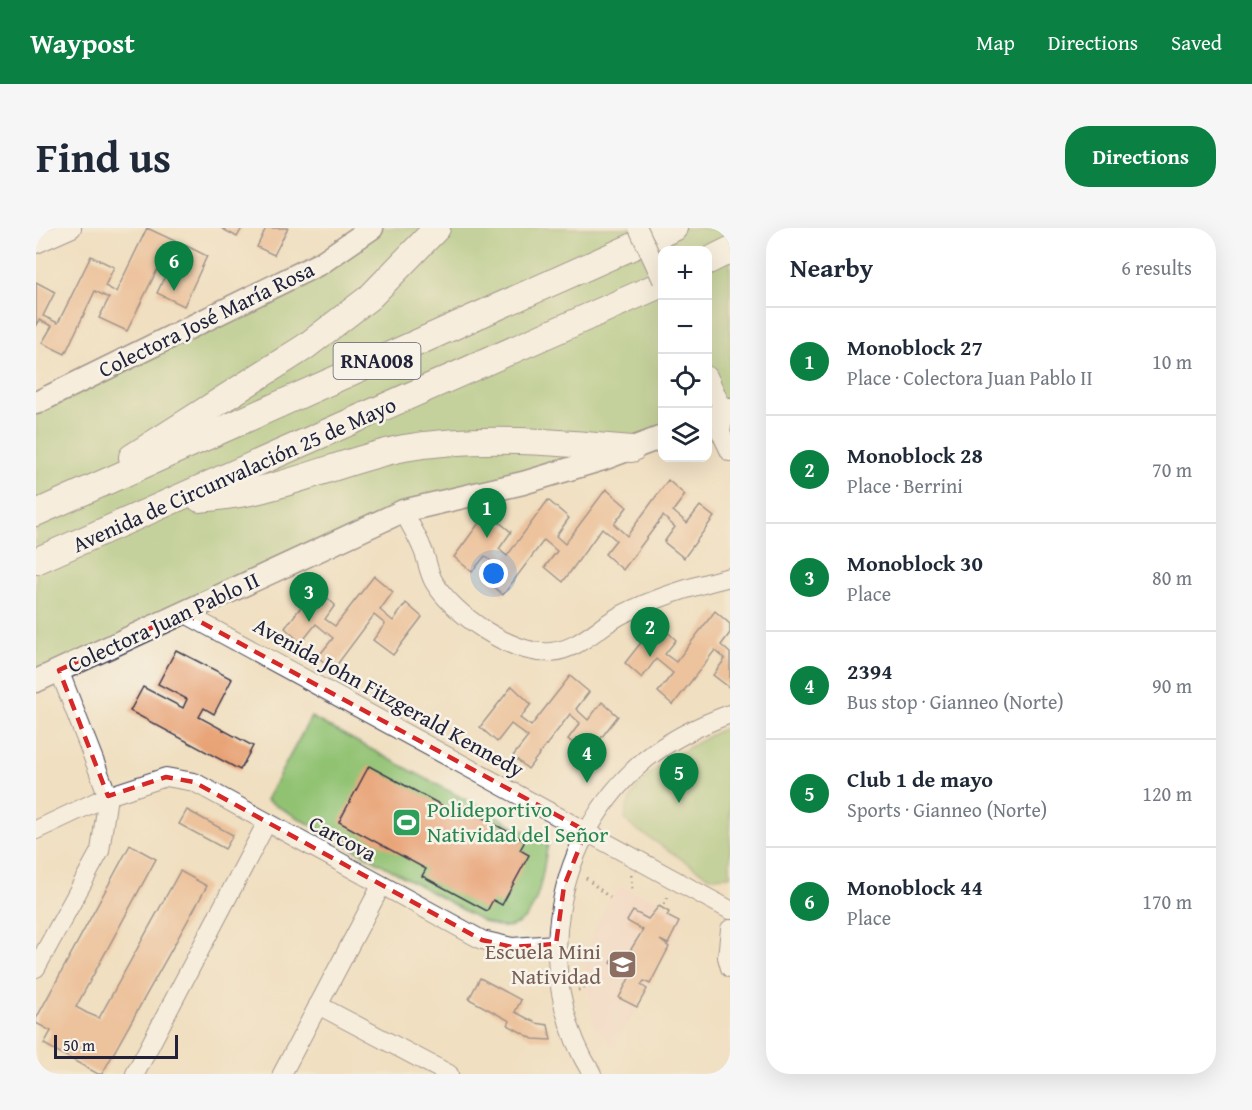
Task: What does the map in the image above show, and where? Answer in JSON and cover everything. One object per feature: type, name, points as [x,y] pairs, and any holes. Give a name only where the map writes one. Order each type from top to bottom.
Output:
[{"type":"highway","points":[[79,494],[177,426],[248,385],[305,347],[370,297],[437,228]]},
{"type":"highway","name":"Avenida de Circunvalación 25 de Mayo","points":[[36,513],[674,228]]},
{"type":"highway","points":[[712,259],[730,250]]},
{"type":"highway","name":"Avenida de Circunvalación 25 de Mayo","points":[[36,561],[658,284]]},
{"type":"highway","name":"RNA008","points":[[167,504],[256,491],[329,468],[402,449],[441,442],[531,441],[632,449]]},
{"type":"main road","name":"Colectora José María Rosa","points":[[36,403],[321,263],[372,228]]},
{"type":"main road","name":"Colectora Juan Pablo II","points":[[36,681],[403,512],[523,483],[632,449],[658,438]]},
{"type":"street","points":[[36,244],[72,228]]},
{"type":"street","points":[[638,228],[658,271]]},
{"type":"street","points":[[712,386],[723,414],[721,433],[730,452]]},
{"type":"street","points":[[403,512],[422,546],[434,582],[455,607],[488,633],[522,648],[551,652],[583,643],[620,615],[676,591],[730,577]]},
{"type":"street","name":"Avenida John Fitzgerald Kennedy","points":[[184,613],[730,910]]},
{"type":"street","points":[[36,968],[100,851],[108,796],[59,670]]},
{"type":"street","points":[[592,1074],[568,1022],[559,984],[556,944],[559,915],[571,865],[586,831],[603,805],[646,759],[681,735],[730,714]]},
{"type":"street","name":"Carcova","points":[[36,830],[108,796],[166,777],[194,782],[225,797],[266,824],[482,940],[512,946],[556,944]]},
{"type":"street","points":[[135,1074],[266,824]]},
{"type":"street","points":[[282,1074],[381,886]]},
{"type":"street","points":[[730,929],[727,957],[730,968]]},
{"type":"street","points":[[318,1005],[442,1073]]},
{"type":"path","points":[[571,865],[610,898]]},
{"type":"highlighted area","points":[[184,613],[586,831],[564,886],[556,944],[512,947],[482,940],[194,782],[166,777],[108,796],[59,670]]},
{"type":"shaded area","name":"Escuela Mini Natividad","points":[[621,885],[658,900],[686,916],[614,1049],[594,1025],[584,975],[585,954],[596,926],[610,898]]},
{"type":"green space","points":[[372,228],[730,228],[730,409],[712,417],[712,246],[658,246],[658,438],[403,511],[36,681],[36,403]]},
{"type":"green space","name":"Polideportivo Natividad del Señor","points":[[311,717],[548,844],[538,894],[526,916],[518,924],[506,927],[483,921],[266,800]]},
{"type":"green space","points":[[730,727],[730,876],[709,877],[631,826],[625,819],[633,793],[652,772],[700,741]]},
{"type":"building","points":[[147,228],[175,241],[166,258],[176,263],[185,245],[207,256],[184,306],[157,293],[166,274],[157,270],[127,331],[99,318],[109,298],[95,291],[65,354],[42,343],[52,326],[39,320],[36,325],[36,282],[55,292],[43,316],[58,323],[91,256],[114,267],[105,286],[116,292]]},
{"type":"building","points":[[221,228],[242,228],[237,237]]},
{"type":"building","points":[[266,228],[288,228],[274,255],[257,247]]},
{"type":"building","points":[[668,480],[685,495],[673,511],[687,523],[700,506],[714,517],[684,558],[664,542],[675,527],[663,516],[623,570],[605,554],[616,540],[602,528],[563,582],[545,567],[557,551],[544,540],[503,595],[484,578],[495,564],[485,556],[472,572],[454,557],[487,512],[511,532],[499,549],[507,556],[548,500],[569,518],[556,536],[565,544],[606,489],[627,507],[614,524],[627,536]]},
{"type":"building","points":[[374,576],[393,592],[380,610],[393,621],[406,603],[422,617],[393,655],[373,640],[385,624],[374,615],[333,670],[318,657],[333,638],[316,624],[301,643],[285,628],[316,587],[335,605],[325,619],[335,626]]},
{"type":"building","points":[[715,611],[730,624],[730,633],[721,645],[730,653],[730,688],[713,675],[725,659],[715,650],[673,705],[658,692],[673,673],[656,659],[642,678],[625,663],[657,622],[676,640],[665,654],[676,662]]},
{"type":"building","points":[[176,650],[232,679],[214,714],[204,708],[199,717],[253,746],[240,770],[130,711],[143,687],[183,708],[187,699],[158,684]]},
{"type":"building","points":[[570,676],[589,692],[576,709],[588,720],[602,702],[618,716],[588,755],[568,739],[580,723],[570,714],[528,769],[513,756],[528,737],[511,724],[497,742],[480,727],[512,686],[531,704],[520,718],[531,726]]},
{"type":"building","points":[[369,766],[456,813],[460,805],[525,841],[520,850],[529,855],[502,905],[493,900],[487,911],[422,876],[426,869],[339,822]]},
{"type":"building","points":[[187,810],[233,835],[225,849],[179,824]]},
{"type":"building","points":[[130,845],[156,859],[76,1007],[87,1013],[99,1018],[180,871],[207,886],[102,1074],[98,1074],[44,1044],[51,1031],[36,1023],[36,1019]]},
{"type":"building","points":[[659,906],[669,912],[667,916],[679,922],[668,944],[660,940],[669,947],[650,984],[644,981],[641,985],[647,989],[637,1007],[619,998],[631,974],[611,963],[617,952],[633,960],[635,957],[628,954],[643,930],[627,921],[633,911],[648,919]]},
{"type":"building","points":[[480,978],[521,1000],[515,1012],[536,1023],[548,1025],[551,1040],[533,1039],[508,1025],[510,1021],[469,999]]},
{"type":"place","name":"Monoblock 44","points":[[174,291]]},
{"type":"place","name":"Monoblock 27","points":[[487,538]]},
{"type":"place","name":"Monoblock 30","points":[[309,622]]},
{"type":"place","name":"Monoblock 28","points":[[650,657]]},
{"type":"place","name":"2394","points":[[587,783]]},
{"type":"place","name":"Club 1 de mayo","points":[[679,803]]},
{"type":"place","name":"Polideportivo Natividad del Señor","points":[[406,822]]},
{"type":"place","name":"Escuela Mini Natividad","points":[[622,964]]}]
